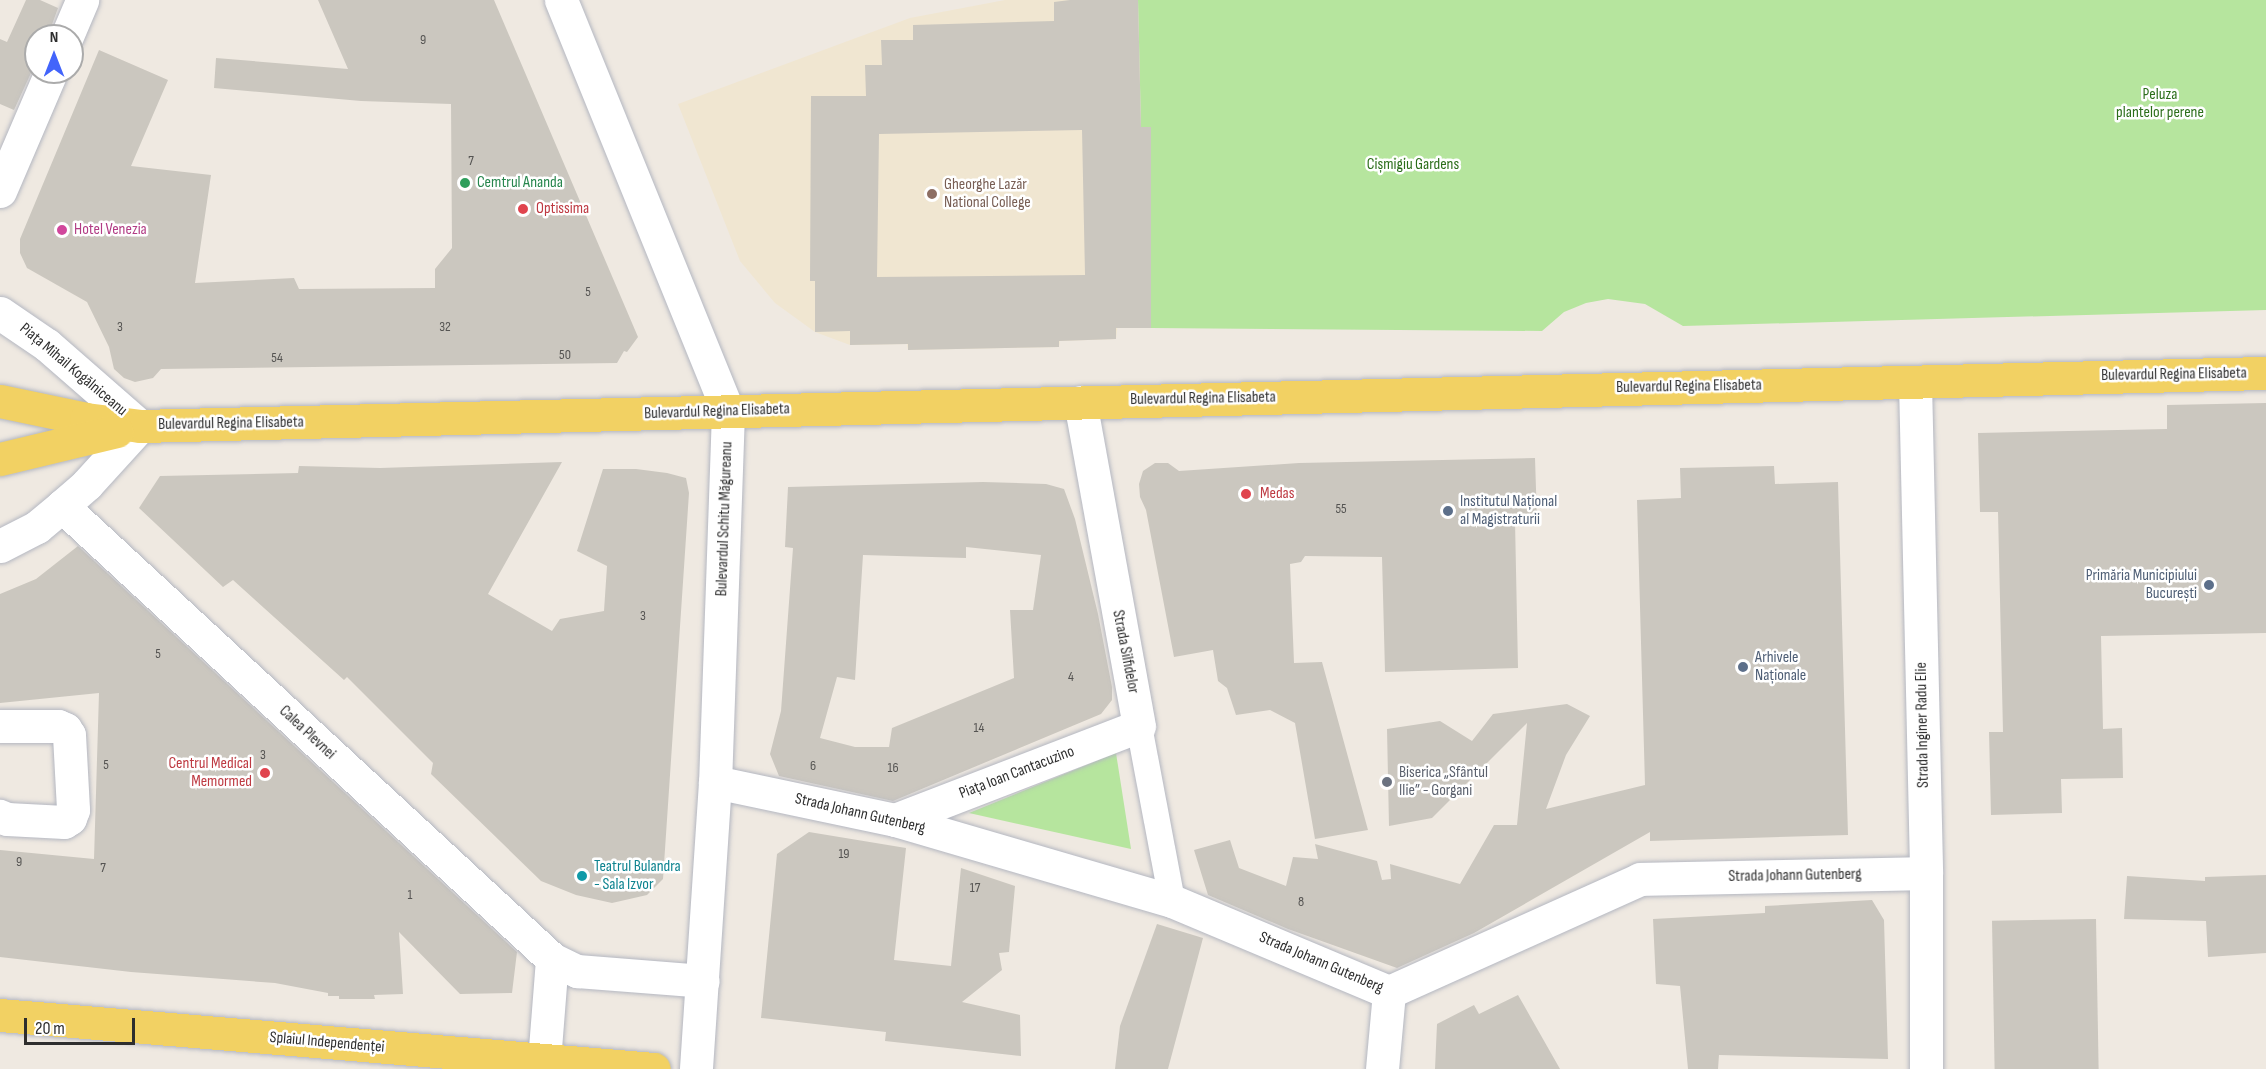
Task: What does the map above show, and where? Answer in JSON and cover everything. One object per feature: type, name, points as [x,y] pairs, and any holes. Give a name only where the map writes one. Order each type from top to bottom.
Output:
[{"type":"main road","name":"Bulevardul Regina Elisabeta","points":[[140,426],[2266,372]]},
{"type":"main road","points":[[0,401],[86,419],[140,426]]},
{"type":"main road","points":[[0,459],[140,426]]},
{"type":"main road","name":"Splaiul Independenței","points":[[0,1015],[654,1069]]},
{"type":"street","points":[[72,24],[82,0]]},
{"type":"street","name":"Bulevardul Schitu Măgureanu","points":[[561,0],[728,412],[714,782],[696,1069]]},
{"type":"street","points":[[0,192],[46,84]]},
{"type":"street","name":"Piața Mihail Kogălniceanu","points":[[0,313],[47,345],[140,426],[95,476],[62,506],[37,527],[0,546]]},
{"type":"street","name":"Strada Inginer Radu Elie","points":[[1915,382],[1926,873],[1926,1069]]},
{"type":"street","name":"Strada Silfidelor","points":[[1080,402],[1172,901]]},
{"type":"street","name":"Calea Plevnei","points":[[62,506],[552,959],[577,972],[703,981]]},
{"type":"street","points":[[0,726],[58,726],[65,729],[69,735],[73,810],[70,819],[64,822],[7,819],[0,816]]},
{"type":"street","name":"Piața Ioan Cantacuzino","points":[[895,820],[1139,726]]},
{"type":"street","name":"Strada Johann Gutenberg","points":[[714,782],[895,820],[1172,901],[1389,992],[1640,879],[1926,873]]},
{"type":"street","points":[[544,1061],[552,959]]},
{"type":"street","points":[[1382,1069],[1389,992]]},
{"type":"shaded area","name":"Gheorghe Lazăr National College","points":[[1005,0],[1138,0],[1141,127],[1116,339],[1060,341],[1059,347],[908,350],[907,344],[850,345],[815,332],[775,303],[740,261],[678,104],[910,18]]},
{"type":"green space","name":"Cișmigiu Gardens","points":[[1138,0],[2266,0],[2266,310],[1683,326],[1645,304],[1608,299],[1586,303],[1564,312],[1542,331],[1151,328],[1141,127]]},
{"type":"green space","points":[[1116,753],[1131,849],[969,813]]},
{"type":"building","points":[[26,0],[40,0],[58,8],[52,24],[24,24],[24,84],[26,84],[14,110],[0,104],[0,39],[7,42]]},
{"type":"building","points":[[318,0],[494,0],[638,337],[627,352],[624,351],[617,363],[161,369],[153,378],[135,382],[124,378],[114,369],[109,347],[87,302],[27,268],[20,253],[20,239],[99,50],[168,80],[131,166],[211,175],[195,283],[294,278],[299,289],[435,288],[435,269],[452,248],[451,104],[361,101],[214,88],[216,58],[348,69]]},
{"type":"building","points":[[1138,0],[1141,127],[1151,127],[1151,328],[1116,328],[1116,339],[1059,341],[1059,347],[908,350],[908,344],[850,345],[850,331],[815,332],[815,281],[810,281],[811,96],[866,96],[865,65],[882,65],[881,40],[913,40],[913,25],[1054,21],[1054,2]],"holes":[[[1082,130],[1085,275],[877,277],[879,134]]]},
{"type":"building","name":"Primăria Municipiului București","points":[[2266,403],[2266,633],[2101,636],[2103,729],[2122,728],[2123,778],[2061,779],[2062,813],[1991,815],[1989,732],[2003,732],[1998,512],[1980,512],[1978,433],[2167,429],[2167,405]]},
{"type":"building","points":[[1535,458],[1537,520],[1515,521],[1518,668],[1385,672],[1382,557],[1305,556],[1301,562],[1290,564],[1294,663],[1322,662],[1368,830],[1315,839],[1295,723],[1270,710],[1236,715],[1227,688],[1218,681],[1213,650],[1174,657],[1146,510],[1140,497],[1139,484],[1143,471],[1155,463],[1168,463],[1179,471],[1299,463]]},
{"type":"building","points":[[562,462],[488,594],[552,631],[560,619],[604,611],[607,566],[577,551],[603,469],[636,469],[686,478],[689,493],[663,879],[647,895],[612,903],[576,895],[541,881],[431,774],[433,763],[347,677],[344,680],[233,580],[223,587],[139,508],[160,476],[298,473],[299,466],[380,468]]},
{"type":"building","name":"Arhivele Naționale","points":[[1774,466],[1775,484],[1838,482],[1848,835],[1650,841],[1650,832],[1474,933],[1397,968],[1288,929],[1208,895],[1194,850],[1230,840],[1239,868],[1286,886],[1293,857],[1318,859],[1315,844],[1377,861],[1382,880],[1391,879],[1390,864],[1460,884],[1494,825],[1517,825],[1527,723],[1432,818],[1389,826],[1387,729],[1440,721],[1472,741],[1493,714],[1567,704],[1590,716],[1566,755],[1546,809],[1645,785],[1637,500],[1681,498],[1680,468]]},
{"type":"building","points":[[983,482],[1046,484],[1064,489],[1075,519],[1098,614],[1112,687],[1112,700],[1101,714],[893,801],[779,776],[770,754],[781,711],[793,548],[785,547],[788,487]],"holes":[[[966,547],[1041,555],[1033,610],[1010,610],[1014,678],[892,728],[889,747],[855,747],[820,738],[837,677],[855,680],[863,555],[966,558]]]},
{"type":"building","points":[[78,546],[517,952],[512,993],[460,994],[399,932],[403,994],[374,995],[375,999],[339,999],[339,996],[328,996],[328,993],[275,983],[131,972],[0,957],[0,850],[94,859],[99,693],[0,703],[0,594],[36,579]]},
{"type":"building","points":[[809,832],[906,848],[894,960],[951,966],[961,868],[1015,886],[1009,952],[999,953],[1002,970],[962,1002],[1020,1015],[1021,1056],[885,1041],[886,1032],[761,1018],[777,854]]},
{"type":"building","points":[[2266,875],[2266,953],[2208,957],[2206,921],[2124,919],[2127,876],[2205,881],[2205,877]]},
{"type":"building","points":[[1872,900],[1884,920],[1888,1059],[1719,1055],[1718,1069],[1688,1069],[1680,986],[1656,984],[1653,919],[1765,913],[1765,906]]},
{"type":"building","points":[[2096,919],[2099,1069],[1995,1069],[1992,921]]},
{"type":"building","points":[[1157,924],[1203,938],[1168,1069],[1115,1069],[1120,1026]]},
{"type":"building","points":[[1518,995],[1560,1069],[1435,1069],[1437,1024],[1474,1005],[1479,1014]]},
{"type":"place","name":"Cemtrul Ananda","points":[[465,183]]},
{"type":"place","name":"Gheorghe Lazăr National College","points":[[932,194]]},
{"type":"place","name":"Optissima","points":[[523,209]]},
{"type":"place","name":"Hotel Venezia","points":[[62,230]]},
{"type":"place","name":"Medas","points":[[1246,494]]},
{"type":"place","name":"Institutul Național al Magistraturii","points":[[1448,511]]},
{"type":"place","name":"Primăria Municipiului București","points":[[2209,585]]},
{"type":"place","name":"Arhivele Naționale","points":[[1743,667]]},
{"type":"place","name":"Centrul Medical Memormed","points":[[265,773]]},
{"type":"place","name":"Biserica „Sfântul Ilie” - Gorgani","points":[[1387,782]]},
{"type":"place","name":"Teatrul Bulandra - Sala Izvor","points":[[582,876]]},
{"type":"park label","name":"Peluza plantelor perene","points":[[2160,104]]}]
